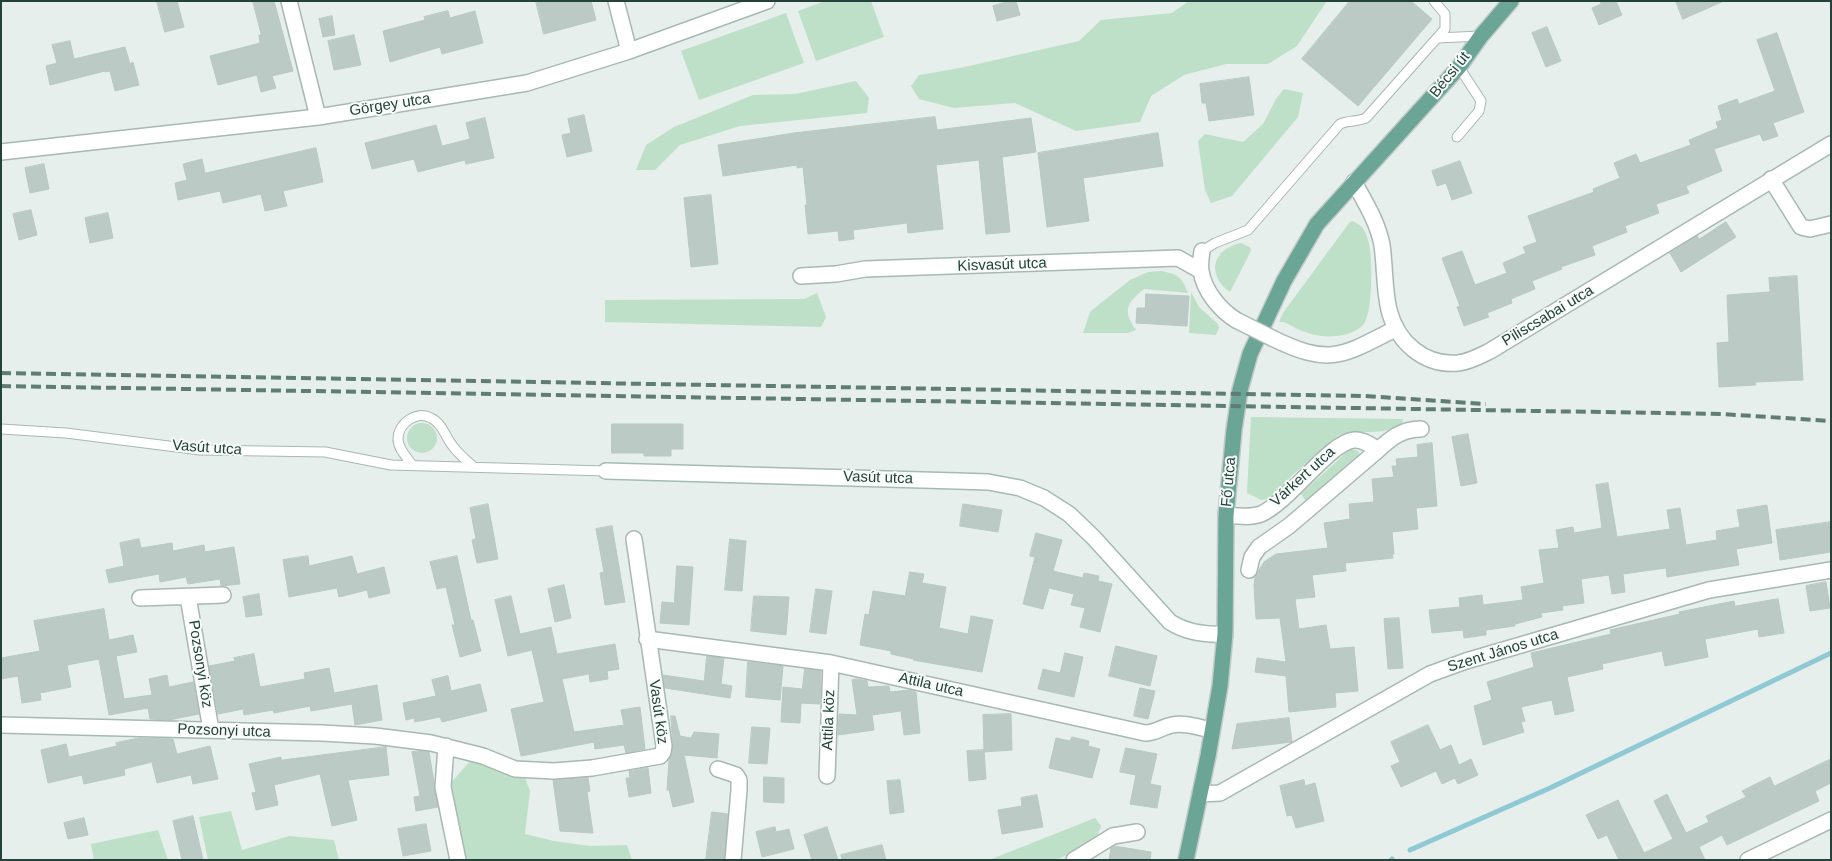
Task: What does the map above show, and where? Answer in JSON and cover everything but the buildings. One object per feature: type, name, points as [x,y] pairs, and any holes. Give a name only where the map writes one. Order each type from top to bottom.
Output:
[{"type":"main road","name":"Bécsi út","points":[[1388,148],[1459,67],[1481,36],[1511,1]]},
{"type":"main road","name":"Fő utca","points":[[1186,860],[1220,686],[1225,634],[1226,515],[1234,430],[1240,390],[1250,354],[1268,312],[1317,224],[1354,182],[1388,148]]},
{"type":"street","points":[[288,1],[318,116]]},
{"type":"street","points":[[616,1],[629,51]]},
{"type":"street","name":"Görgey utca","points":[[1,152],[318,116],[527,83],[629,51],[767,1]]},
{"type":"street","name":"Piliscsabai utca","points":[[1354,182],[1371,213],[1382,244],[1388,308],[1395,329],[1401,339],[1426,358],[1459,363],[1490,351],[1831,144]]},
{"type":"street","points":[[1771,179],[1801,227],[1810,229],[1831,224]]},
{"type":"street","points":[[1202,251],[1201,271],[1206,287],[1217,303],[1236,320],[1309,354],[1327,356],[1344,353],[1395,329]]},
{"type":"street","name":"Kisvasút utca","points":[[801,276],[836,274],[865,269],[1178,258],[1201,271]]},
{"type":"street","name":"Várkert utca","points":[[1250,570],[1252,557],[1259,548],[1289,526],[1394,436],[1410,429],[1421,429]]},
{"type":"street","name":"Várkert utca","points":[[1226,515],[1244,516],[1260,514],[1279,502],[1340,445],[1354,439],[1370,444],[1378,450]]},
{"type":"street","name":"Vasút utca","points":[[606,471],[947,480],[1006,484],[1044,498],[1069,514],[1094,538],[1170,622],[1191,632],[1208,635],[1225,634]]},
{"type":"street","name":"Vasút köz","points":[[446,746],[483,756],[515,769],[554,771],[592,768],[660,756],[664,746],[634,540]]},
{"type":"street","name":"Szent János utca","points":[[1200,794],[1220,793],[1430,674],[1466,661],[1710,590],[1831,570]]},
{"type":"street","points":[[140,598],[223,595]]},
{"type":"street","name":"Pozsonyi köz","points":[[188,597],[211,730]]},
{"type":"street","name":"Attila utca","points":[[647,639],[831,663],[1145,733],[1153,733],[1172,725],[1212,730]]},
{"type":"street","name":"Attila köz","points":[[826,776],[831,663]]},
{"type":"street","name":"Pozsonyi utca","points":[[1,725],[375,736],[446,746]]},
{"type":"street","points":[[446,746],[443,787],[458,860]]},
{"type":"street","points":[[718,769],[736,775],[739,780],[733,860]]},
{"type":"street","points":[[1748,860],[1831,820]]},
{"type":"street","points":[[1074,860],[1113,836],[1137,832]]},
{"type":"lane","points":[[1202,251],[1215,243],[1248,230],[1340,124],[1348,120],[1359,121],[1366,118],[1445,29],[1445,14],[1434,1]]},
{"type":"lane","points":[[1437,38],[1481,36]]},
{"type":"lane","points":[[1457,137],[1481,106],[1481,101],[1459,67]]},
{"type":"lane","points":[[412,465],[399,446],[399,430],[412,418],[421,416],[430,417],[438,423],[457,451],[474,467]]},
{"type":"lane","name":"Vasút utca","points":[[1,429],[66,433],[207,450],[337,453],[381,463],[606,471]]},
{"type":"green space","points":[[825,1],[871,1],[884,37],[816,61],[798,11]]},
{"type":"green space","points":[[1189,1],[1327,1],[1297,46],[1268,64],[1226,64],[1184,75],[1151,96],[1140,122],[1076,131],[1015,103],[954,108],[919,99],[911,86],[919,75],[960,68],[1079,41],[1101,20],[1172,13]]},
{"type":"green space","points":[[786,13],[804,63],[699,100],[681,51]]},
{"type":"green space","points":[[856,81],[869,98],[867,113],[740,126],[680,145],[655,170],[636,170],[646,145],[674,127],[753,95],[795,94]]},
{"type":"green space","points":[[1284,89],[1303,93],[1298,117],[1232,196],[1211,203],[1205,190],[1198,141],[1205,134],[1243,142],[1263,124],[1276,99]]},
{"type":"green space","points":[[1352,221],[1363,229],[1370,249],[1370,300],[1369,310],[1363,325],[1351,333],[1329,337],[1308,333],[1284,322],[1279,322],[1283,313]]},
{"type":"green space","points":[[1241,243],[1250,247],[1251,251],[1230,292],[1222,285],[1218,278],[1215,271],[1216,263],[1218,257],[1224,251],[1231,246]]},
{"type":"green space","points":[[1161,271],[1172,273],[1179,277],[1188,293],[1144,289],[1128,307],[1129,317],[1136,330],[1128,333],[1083,333],[1090,312],[1107,298],[1130,280],[1148,272]]},
{"type":"green space","points":[[1191,292],[1199,307],[1218,324],[1219,328],[1216,335],[1189,333]]},
{"type":"green space","points":[[817,293],[826,317],[821,327],[605,322],[605,300],[804,299]]},
{"type":"green space","points":[[1251,417],[1403,419],[1402,425],[1387,430],[1339,435],[1288,479],[1291,483],[1273,498],[1261,500],[1247,493]]},
{"type":"green space","points":[[422,423],[428,424],[436,432],[436,444],[428,452],[422,453],[416,452],[408,444],[407,438],[408,432],[416,424]]},
{"type":"green space","points":[[1350,449],[1358,451],[1362,458],[1308,504],[1301,494]]},
{"type":"green space","points":[[471,760],[525,778],[530,791],[525,834],[554,841],[590,846],[627,845],[632,860],[466,860],[449,785]]},
{"type":"green space","points":[[231,811],[242,850],[289,836],[334,840],[339,860],[208,860],[199,817]]},
{"type":"green space","points":[[1095,818],[1101,826],[1095,842],[1056,860],[989,860]]},
{"type":"green space","points":[[158,830],[168,860],[94,860],[91,844]]},
{"type":"waterway","points":[[1410,850],[1550,788],[1831,653]]},
{"type":"railway","points":[[1,373],[1364,396],[1486,404]]},
{"type":"railway","points":[[1,386],[1722,414],[1831,421]]}]
